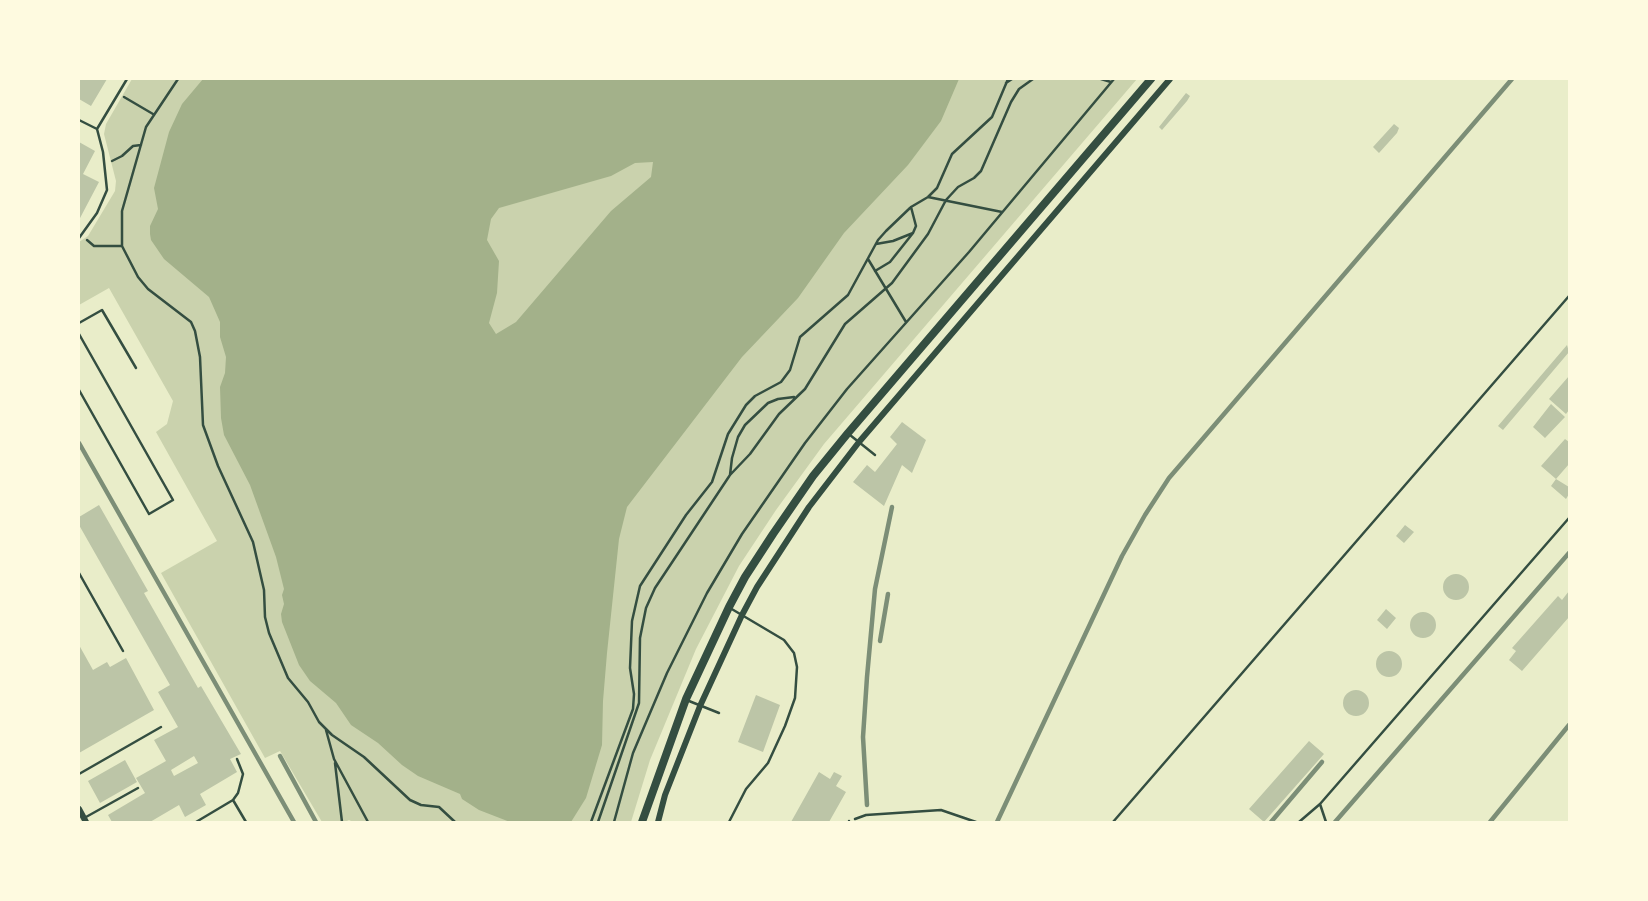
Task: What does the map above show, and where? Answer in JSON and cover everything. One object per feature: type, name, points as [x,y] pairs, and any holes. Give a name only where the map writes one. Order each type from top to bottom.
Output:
[{"type":"street","points":[[642,822],[686,699],[729,607],[773,534],[813,476],[848,433],[1150,79]]},
{"type":"street","points":[[658,822],[700,706],[742,615],[783,545],[859,442],[1170,79]]},
{"type":"street","points":[[79,809],[85,820]]},
{"type":"lane","points":[[80,237],[97,213],[107,190],[97,130],[127,79]]},
{"type":"lane","points":[[79,120],[97,130]]},
{"type":"lane","points":[[79,323],[102,310],[136,368]]},
{"type":"lane","points":[[79,334],[173,500],[149,514],[79,390]]},
{"type":"lane","points":[[848,433],[875,455]]},
{"type":"lane","points":[[1299,822],[1320,804],[1569,518]]},
{"type":"lane","points":[[79,573],[123,651]]},
{"type":"lane","points":[[729,607],[783,640],[794,653],[797,667],[795,698],[785,726],[768,763],[746,789],[729,822]]},
{"type":"lane","points":[[686,699],[719,713]]},
{"type":"lane","points":[[79,774],[161,727]]},
{"type":"lane","points":[[196,822],[233,800],[238,793],[243,774],[237,759]]},
{"type":"lane","points":[[85,820],[138,788]]},
{"type":"lane","points":[[233,800],[246,822]]},
{"type":"lane","points":[[1320,804],[1325,822]]},
{"type":"path","points":[[178,79],[153,114],[141,145],[122,211],[122,246],[138,278],[191,322],[195,331],[200,357],[204,425],[218,467],[253,542],[264,590],[265,617],[269,633],[288,678],[326,729],[364,757],[410,800],[421,805],[439,807],[454,820],[449,822]]},
{"type":"path","points":[[591,822],[633,709],[630,668],[632,621],[640,586],[686,515],[712,482],[729,434],[746,405],[755,396],[781,382],[790,370],[800,337],[848,295],[876,244],[911,207],[937,188],[952,154],[992,117],[1002,89],[1010,79]]},
{"type":"path","points":[[598,822],[639,703],[640,638],[650,596],[730,475],[743,464],[779,414],[805,389],[845,324],[886,290],[928,234],[954,190],[974,178],[984,168],[1015,96],[1023,85],[1033,79]]},
{"type":"path","points":[[1101,79],[1111,82]]},
{"type":"path","points":[[119,93],[153,114]]},
{"type":"path","points":[[104,162],[117,159],[133,146],[141,145]]},
{"type":"path","points":[[928,197],[1002,212]]},
{"type":"path","points":[[875,271],[890,262],[913,233],[916,226],[911,207]]},
{"type":"path","points":[[876,244],[913,233]]},
{"type":"path","points":[[80,237],[94,246],[122,246]]},
{"type":"path","points":[[868,259],[906,323]]},
{"type":"path","points":[[1113,822],[1569,296]]},
{"type":"path","points":[[730,475],[738,437],[745,425],[768,403],[797,397]]},
{"type":"path","points":[[326,729],[334,760],[342,822]]},
{"type":"path","points":[[334,760],[368,822]]},
{"type":"path","points":[[849,822],[866,815],[941,810],[976,822]]},
{"type":"shaded area","points":[[132,79],[1137,79],[824,444],[776,510],[739,566],[696,649],[650,760],[631,822],[322,822],[280,751],[265,758],[161,573],[217,541],[156,432],[167,424],[173,401],[109,288],[79,305],[79,242],[88,236],[115,191],[116,181],[104,134],[106,124]]},
{"type":"shaded area","points":[[203,79],[959,79],[941,121],[908,165],[844,233],[798,298],[742,357],[627,507],[619,539],[607,653],[602,745],[586,798],[571,822],[510,822],[479,810],[462,799],[460,794],[418,776],[351,725],[336,703],[310,681],[299,665],[282,622],[284,589],[276,557],[250,485],[224,435],[220,387],[225,373],[226,357],[220,337],[220,322],[209,297],[164,259],[151,240],[150,226],[158,209],[154,188],[169,132],[182,104]],"holes":[[[653,162],[651,177],[611,211],[516,322],[496,334],[489,323],[497,293],[499,261],[487,240],[491,219],[499,208],[611,176],[635,163]]]},
{"type":"building","points":[[79,79],[107,79],[91,106],[79,99]]},
{"type":"building","points":[[1186,93],[1190,96],[1187,101],[1162,130],[1159,127]]},
{"type":"building","points":[[1394,124],[1399,128],[1397,133],[1379,153],[1373,147]]},
{"type":"building","points":[[79,142],[95,151],[83,174],[99,182],[79,220]]},
{"type":"building","points":[[1567,345],[1569,352],[1503,430],[1498,426]]},
{"type":"building","points":[[1569,376],[1569,410],[1566,414],[1549,399]]},
{"type":"building","points":[[1551,404],[1565,417],[1545,438],[1533,427]]},
{"type":"building","points":[[902,422],[926,440],[912,473],[902,465],[884,506],[853,482],[867,465],[875,472],[897,444],[890,437]]},
{"type":"building","points":[[1565,439],[1569,442],[1569,464],[1556,479],[1541,466]]},
{"type":"building","points":[[1556,479],[1569,487],[1566,499],[1551,486]]},
{"type":"building","points":[[99,505],[148,591],[144,593],[198,688],[201,686],[241,754],[230,759],[237,772],[200,794],[206,805],[185,817],[179,805],[150,822],[112,822],[108,815],[145,793],[136,778],[166,761],[154,740],[178,727],[158,692],[170,685],[79,525],[79,517]],"holes":[[[194,756],[198,763],[174,776],[171,770]]]},
{"type":"building","points":[[1405,525],[1414,532],[1404,543],[1396,536]]},
{"type":"building","points":[[1456,574],[1465,578],[1469,587],[1465,596],[1456,600],[1447,596],[1443,587],[1447,578]]},
{"type":"building","points":[[1569,591],[1569,617],[1522,671],[1509,660],[1516,651],[1512,648],[1558,596],[1562,600]]},
{"type":"building","points":[[1386,609],[1396,618],[1387,629],[1377,620]]},
{"type":"building","points":[[1423,612],[1432,616],[1436,625],[1432,634],[1423,638],[1414,634],[1410,625],[1414,616]]},
{"type":"building","points":[[79,645],[93,670],[107,662],[110,667],[126,658],[154,710],[79,753]]},
{"type":"building","points":[[1389,651],[1398,655],[1402,664],[1398,673],[1389,677],[1380,673],[1376,664],[1380,655]]},
{"type":"building","points":[[1356,690],[1365,694],[1369,703],[1365,712],[1356,716],[1347,712],[1343,703],[1347,694]]},
{"type":"building","points":[[756,695],[780,705],[763,752],[738,742]]},
{"type":"building","points":[[1309,741],[1324,754],[1264,822],[1249,809]]},
{"type":"building","points":[[125,760],[137,782],[100,803],[88,781]]},
{"type":"building","points":[[819,772],[830,779],[834,772],[842,776],[836,786],[846,792],[829,822],[791,822]]},
{"type":"railway","points":[[997,822],[1122,556],[1169,478],[1512,79]]},
{"type":"railway","points":[[79,443],[294,822]]},
{"type":"railway","points":[[867,805],[863,737],[867,677],[875,589],[892,507]]},
{"type":"railway","points":[[1335,822],[1569,553]]},
{"type":"railway","points":[[880,641],[888,594]]},
{"type":"railway","points":[[1490,822],[1569,725]]},
{"type":"railway","points":[[280,756],[316,822]]},
{"type":"railway","points":[[1271,822],[1322,762]]}]
